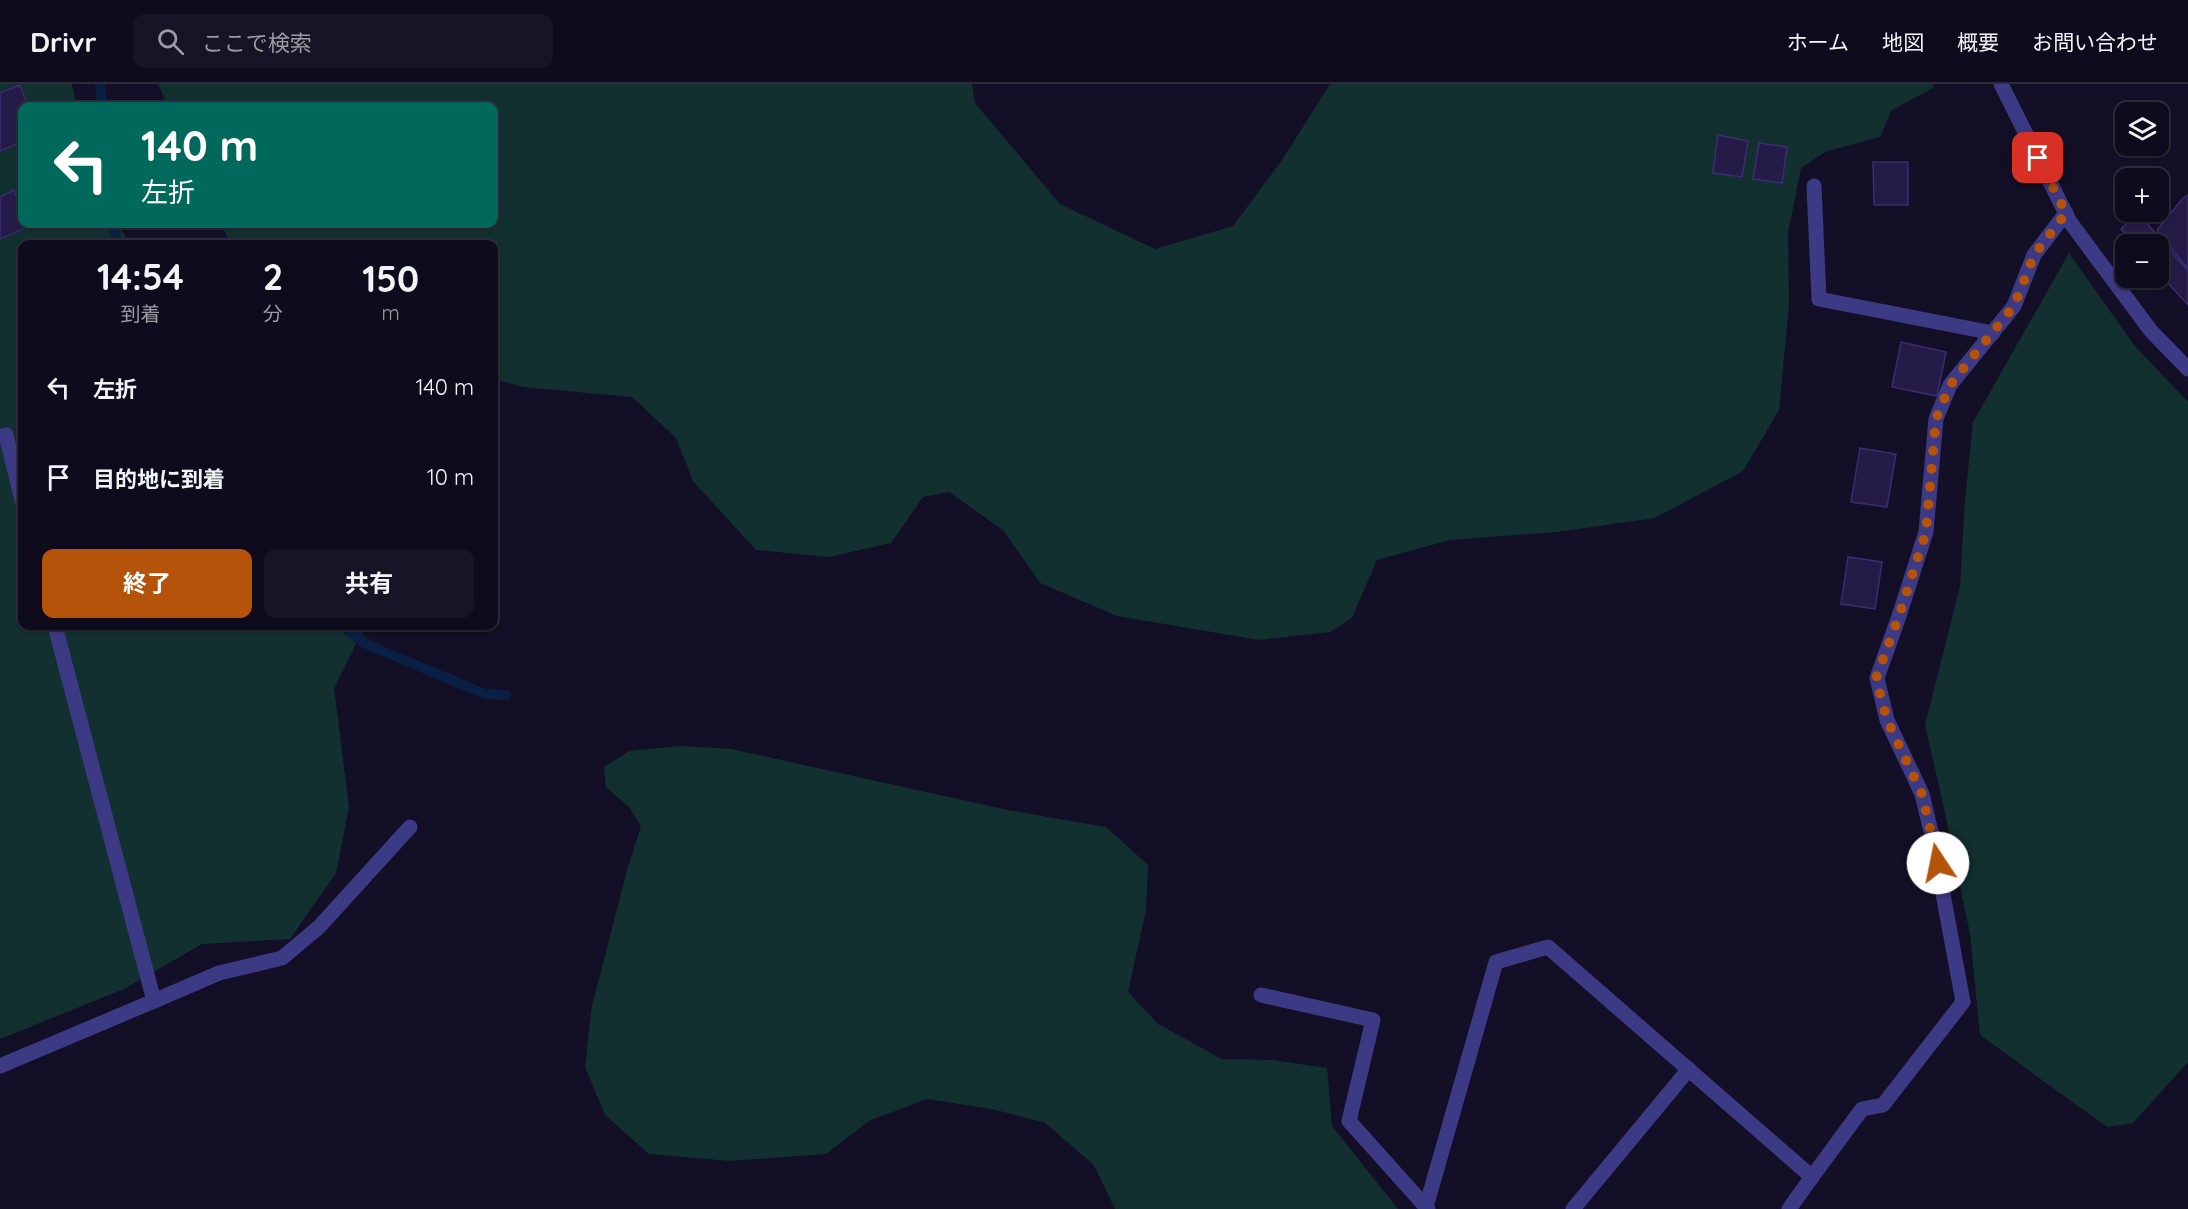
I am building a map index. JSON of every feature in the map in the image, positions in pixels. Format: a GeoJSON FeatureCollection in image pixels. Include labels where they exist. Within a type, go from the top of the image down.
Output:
{"type":"FeatureCollection","features":[{"type":"Feature","properties":{"kind":"street"},"geometry":{"type":"LineString","coordinates":[[2001,84],[2070,222],[2151,332],[2188,369]]}},
{"type":"Feature","properties":{"kind":"street"},"geometry":{"type":"LineString","coordinates":[[1814,186],[1819,299],[1993,333]]}},
{"type":"Feature","properties":{"kind":"street"},"geometry":{"type":"LineString","coordinates":[[1789,1209],[1862,1109],[1883,1105],[1963,1002],[1933,840],[1922,794],[1887,720],[1876,678],[1926,532],[1936,419],[1950,385],[2014,306],[2034,255],[2066,213]]}},
{"type":"Feature","properties":{"kind":"street"},"geometry":{"type":"LineString","coordinates":[[0,437],[6,435],[18,484]]}},
{"type":"Feature","properties":{"kind":"street"},"geometry":{"type":"LineString","coordinates":[[57,630],[154,1000]]}},
{"type":"Feature","properties":{"kind":"street"},"geometry":{"type":"LineString","coordinates":[[0,1066],[219,973],[282,958],[320,927],[410,827]]}},
{"type":"Feature","properties":{"kind":"street"},"geometry":{"type":"LineString","coordinates":[[1427,1208],[1496,962],[1548,947],[1812,1177]]}},
{"type":"Feature","properties":{"kind":"street"},"geometry":{"type":"LineString","coordinates":[[1261,995],[1373,1020],[1349,1121],[1427,1208]]}},
{"type":"Feature","properties":{"kind":"street"},"geometry":{"type":"LineString","coordinates":[[1573,1209],[1689,1069]]}},
{"type":"Feature","properties":{"kind":"green space"},"geometry":{"type":"Polygon","coordinates":[[[0,84],[72,84],[76,102],[18,102],[18,228],[120,228],[128,240],[18,240],[18,630],[363,630],[334,688],[349,807],[336,873],[290,939],[202,944],[124,989],[0,1039],[0,84]]]}},
{"type":"Feature","properties":{"kind":"green space"},"geometry":{"type":"Polygon","coordinates":[[[158,84],[972,84],[975,103],[1060,204],[1155,249],[1233,226],[1282,160],[1330,84],[1934,84],[1933,88],[1892,110],[1880,137],[1825,152],[1801,168],[1788,233],[1789,305],[1779,410],[1743,471],[1655,518],[1557,532],[1450,540],[1377,560],[1352,618],[1330,632],[1259,640],[1117,616],[1040,583],[1004,531],[949,492],[923,497],[891,543],[829,557],[756,550],[693,481],[676,438],[632,397],[523,387],[498,380],[498,240],[229,240],[223,228],[498,228],[498,102],[166,102],[158,84]]]}},
{"type":"Feature","properties":{"kind":"green space"},"geometry":{"type":"Polygon","coordinates":[[[2069,253],[2134,345],[2188,402],[2188,1062],[2133,1123],[2107,1127],[1980,1035],[1970,934],[1925,725],[1960,586],[1965,500],[1973,422],[2069,253]]]}},
{"type":"Feature","properties":{"kind":"green space"},"geometry":{"type":"Polygon","coordinates":[[[680,746],[731,749],[1008,810],[1106,827],[1148,865],[1146,910],[1128,992],[1158,1024],[1222,1059],[1273,1060],[1327,1068],[1332,1126],[1398,1209],[1115,1209],[1094,1165],[1045,1123],[992,1109],[927,1099],[869,1121],[826,1154],[730,1161],[649,1154],[605,1115],[585,1067],[592,1006],[627,870],[641,826],[629,807],[606,787],[604,767],[629,751],[680,746]]]}},
{"type":"Feature","properties":{"kind":"building"},"geometry":{"type":"Polygon","coordinates":[[[20,85],[26,102],[18,102],[18,144],[0,151],[0,93],[20,85]]]}},
{"type":"Feature","properties":{"kind":"building"},"geometry":{"type":"Polygon","coordinates":[[[1718,135],[1748,141],[1742,177],[1713,173],[1718,135]]]}},
{"type":"Feature","properties":{"kind":"building"},"geometry":{"type":"Polygon","coordinates":[[[1759,143],[1787,147],[1782,183],[1753,179],[1759,143]]]}},
{"type":"Feature","properties":{"kind":"building"},"geometry":{"type":"Polygon","coordinates":[[[1873,162],[1908,162],[1908,205],[1874,205],[1873,162]]]}},
{"type":"Feature","properties":{"kind":"building"},"geometry":{"type":"Polygon","coordinates":[[[14,190],[18,200],[18,228],[25,228],[0,239],[0,197],[14,190]]]}},
{"type":"Feature","properties":{"kind":"building"},"geometry":{"type":"Polygon","coordinates":[[[2188,195],[2188,269],[2169,245],[2169,234],[2160,234],[2157,230],[2164,222],[2169,222],[2169,215],[2188,195]]]}},
{"type":"Feature","properties":{"kind":"building"},"geometry":{"type":"Polygon","coordinates":[[[2128,222],[2146,222],[2156,234],[2125,234],[2121,229],[2128,222]]]}},
{"type":"Feature","properties":{"kind":"building"},"geometry":{"type":"Polygon","coordinates":[[[2169,249],[2188,271],[2188,305],[2169,284],[2169,249]]]}},
{"type":"Feature","properties":{"kind":"building"},"geometry":{"type":"Polygon","coordinates":[[[1901,342],[1946,352],[1937,396],[1892,387],[1901,342]]]}},
{"type":"Feature","properties":{"kind":"building"},"geometry":{"type":"Polygon","coordinates":[[[1860,448],[1896,454],[1887,507],[1851,502],[1860,448]]]}},
{"type":"Feature","properties":{"kind":"building"},"geometry":{"type":"Polygon","coordinates":[[[1848,557],[1882,562],[1875,609],[1841,604],[1848,557]]]}},
{"type":"Feature","properties":{"kind":"waterway"},"geometry":{"type":"LineString","coordinates":[[100,84],[102,102]]}},
{"type":"Feature","properties":{"kind":"waterway"},"geometry":{"type":"LineString","coordinates":[[115,228],[116,240]]}},
{"type":"Feature","properties":{"kind":"waterway"},"geometry":{"type":"LineString","coordinates":[[347,630],[366,644],[485,694],[506,695]]}},
{"type":"Feature","properties":{"kind":"route"},"geometry":{"type":"LineString","coordinates":[[1938,863],[1922,794],[1887,720],[1876,678],[1926,532],[1936,419],[1950,385],[2014,306],[2034,255],[2066,213],[2038,158]]}}]}
